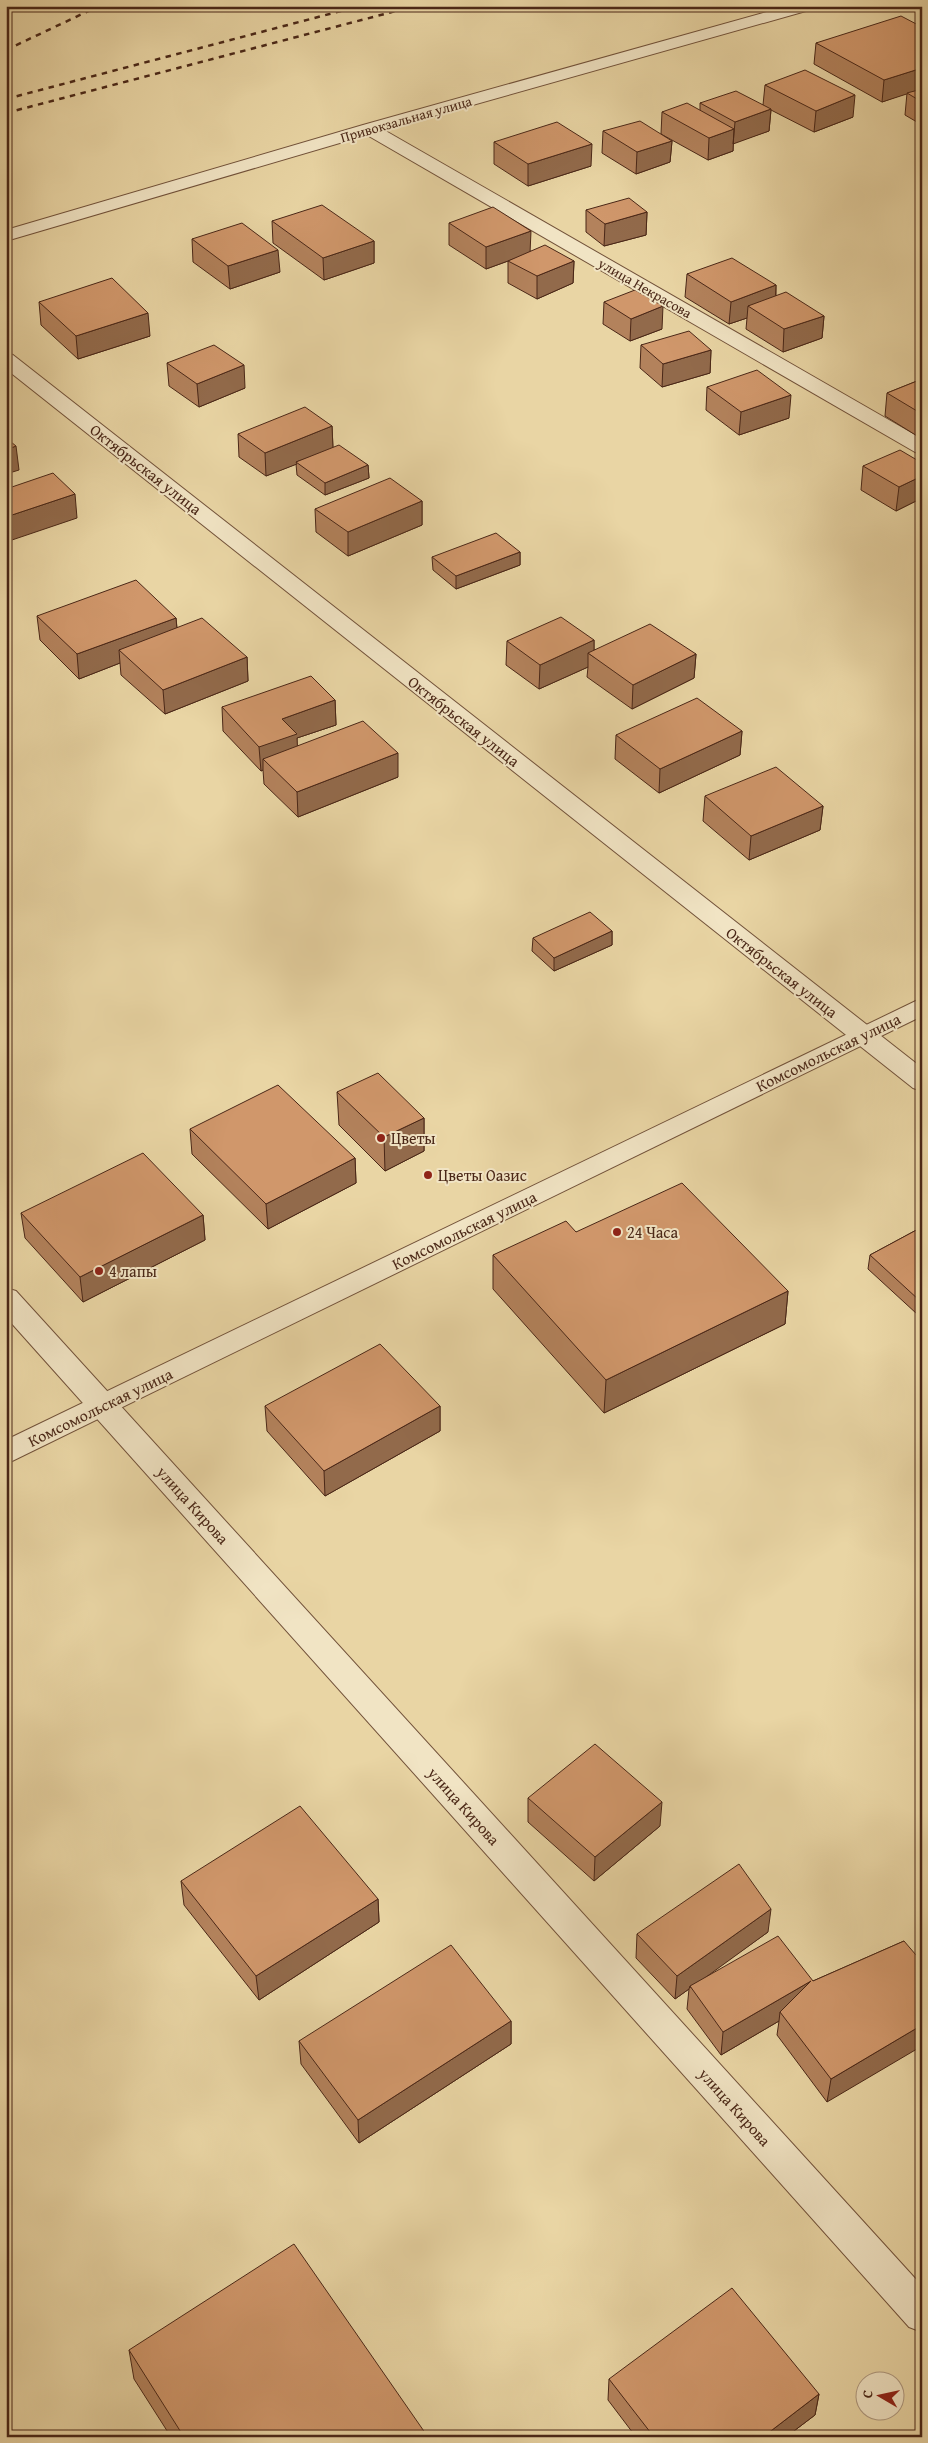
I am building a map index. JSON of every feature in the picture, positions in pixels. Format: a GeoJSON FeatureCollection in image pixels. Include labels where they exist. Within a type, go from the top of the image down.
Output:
{"type":"FeatureCollection","features":[{"type":"Feature","properties":{"kind":"street","name":"Привокзальная улица"},"geometry":{"type":"LineString","coordinates":[[6,236],[368,129],[807,6]]}},
{"type":"Feature","properties":{"kind":"street","name":"улица Некрасова"},"geometry":{"type":"LineString","coordinates":[[368,129],[922,448]]}},
{"type":"Feature","properties":{"kind":"street","name":"Октябрьская улица"},"geometry":{"type":"LineString","coordinates":[[6,359],[922,1082]]}},
{"type":"Feature","properties":{"kind":"street","name":"Комсомольская улица"},"geometry":{"type":"LineString","coordinates":[[6,1453],[922,1006]]}},
{"type":"Feature","properties":{"kind":"street","name":"улица Кирова"},"geometry":{"type":"LineString","coordinates":[[6,1298],[922,2314]]}},
{"type":"Feature","properties":{"kind":"building"},"geometry":{"type":"Polygon","coordinates":[[[901,16],[922,27],[922,68],[884,80],[816,43],[901,16]]]}},
{"type":"Feature","properties":{"kind":"building"},"geometry":{"type":"Polygon","coordinates":[[[805,70],[855,95],[816,111],[765,85],[805,70]]]}},
{"type":"Feature","properties":{"kind":"building"},"geometry":{"type":"Polygon","coordinates":[[[922,89],[922,102],[907,93],[922,89]]]}},
{"type":"Feature","properties":{"kind":"building"},"geometry":{"type":"Polygon","coordinates":[[[736,91],[771,109],[735,122],[700,103],[736,91]]]}},
{"type":"Feature","properties":{"kind":"building"},"geometry":{"type":"Polygon","coordinates":[[[687,103],[734,129],[709,138],[662,112],[687,103]]]}},
{"type":"Feature","properties":{"kind":"building"},"geometry":{"type":"Polygon","coordinates":[[[640,121],[672,141],[637,152],[603,131],[640,121]]]}},
{"type":"Feature","properties":{"kind":"building"},"geometry":{"type":"Polygon","coordinates":[[[557,122],[592,144],[528,164],[494,142],[557,122]]]}},
{"type":"Feature","properties":{"kind":"building"},"geometry":{"type":"Polygon","coordinates":[[[629,198],[647,212],[605,224],[586,210],[629,198]]]}},
{"type":"Feature","properties":{"kind":"building"},"geometry":{"type":"Polygon","coordinates":[[[322,205],[374,241],[323,258],[272,221],[322,205]]]}},
{"type":"Feature","properties":{"kind":"building"},"geometry":{"type":"Polygon","coordinates":[[[493,207],[531,231],[486,247],[449,223],[493,207]]]}},
{"type":"Feature","properties":{"kind":"building"},"geometry":{"type":"Polygon","coordinates":[[[242,223],[278,250],[228,266],[192,239],[242,223]]]}},
{"type":"Feature","properties":{"kind":"building"},"geometry":{"type":"Polygon","coordinates":[[[545,245],[574,261],[537,276],[508,261],[545,245]]]}},
{"type":"Feature","properties":{"kind":"building"},"geometry":{"type":"Polygon","coordinates":[[[732,258],[776,285],[731,302],[687,274],[732,258]]]}},
{"type":"Feature","properties":{"kind":"building"},"geometry":{"type":"Polygon","coordinates":[[[112,278],[148,313],[76,336],[39,302],[112,278]]]}},
{"type":"Feature","properties":{"kind":"building"},"geometry":{"type":"Polygon","coordinates":[[[635,290],[663,306],[631,319],[604,302],[635,290]]]}},
{"type":"Feature","properties":{"kind":"building"},"geometry":{"type":"Polygon","coordinates":[[[786,292],[824,316],[784,329],[748,306],[786,292]]]}},
{"type":"Feature","properties":{"kind":"building"},"geometry":{"type":"Polygon","coordinates":[[[689,331],[711,350],[663,364],[641,345],[689,331]]]}},
{"type":"Feature","properties":{"kind":"building"},"geometry":{"type":"Polygon","coordinates":[[[214,345],[244,365],[197,384],[167,363],[214,345]]]}},
{"type":"Feature","properties":{"kind":"building"},"geometry":{"type":"Polygon","coordinates":[[[757,370],[791,395],[741,412],[707,387],[757,370]]]}},
{"type":"Feature","properties":{"kind":"building"},"geometry":{"type":"Polygon","coordinates":[[[922,379],[922,414],[887,393],[922,379]]]}},
{"type":"Feature","properties":{"kind":"building"},"geometry":{"type":"Polygon","coordinates":[[[305,407],[332,426],[265,453],[238,434],[305,407]]]}},
{"type":"Feature","properties":{"kind":"building"},"geometry":{"type":"Polygon","coordinates":[[[6,438],[16,446],[6,450],[6,438]]]}},
{"type":"Feature","properties":{"kind":"building"},"geometry":{"type":"Polygon","coordinates":[[[339,445],[368,465],[325,483],[296,462],[339,445]]]}},
{"type":"Feature","properties":{"kind":"building"},"geometry":{"type":"Polygon","coordinates":[[[900,450],[922,463],[922,476],[899,487],[863,466],[900,450]]]}},
{"type":"Feature","properties":{"kind":"building"},"geometry":{"type":"Polygon","coordinates":[[[53,473],[75,494],[6,517],[6,489],[53,473]]]}},
{"type":"Feature","properties":{"kind":"building"},"geometry":{"type":"Polygon","coordinates":[[[390,478],[422,501],[348,532],[315,509],[390,478]]]}},
{"type":"Feature","properties":{"kind":"building"},"geometry":{"type":"Polygon","coordinates":[[[496,533],[520,552],[456,576],[432,557],[496,533]]]}},
{"type":"Feature","properties":{"kind":"building"},"geometry":{"type":"Polygon","coordinates":[[[136,580],[176,618],[77,654],[37,616],[136,580]]]}},
{"type":"Feature","properties":{"kind":"building"},"geometry":{"type":"Polygon","coordinates":[[[561,617],[594,640],[540,665],[507,641],[561,617]]]}},
{"type":"Feature","properties":{"kind":"building"},"geometry":{"type":"Polygon","coordinates":[[[202,618],[247,657],[163,690],[119,650],[202,618]]]}},
{"type":"Feature","properties":{"kind":"building"},"geometry":{"type":"Polygon","coordinates":[[[650,624],[696,654],[633,685],[588,653],[650,624]]]}},
{"type":"Feature","properties":{"kind":"building"},"geometry":{"type":"Polygon","coordinates":[[[311,676],[335,700],[282,719],[297,734],[259,747],[222,707],[311,676]]]}},
{"type":"Feature","properties":{"kind":"building"},"geometry":{"type":"Polygon","coordinates":[[[697,698],[742,731],[660,769],[616,735],[697,698]]]}},
{"type":"Feature","properties":{"kind":"building"},"geometry":{"type":"Polygon","coordinates":[[[363,721],[398,753],[297,792],[263,759],[363,721]]]}},
{"type":"Feature","properties":{"kind":"building"},"geometry":{"type":"Polygon","coordinates":[[[776,767],[823,806],[751,836],[705,796],[776,767]]]}},
{"type":"Feature","properties":{"kind":"building"},"geometry":{"type":"Polygon","coordinates":[[[590,912],[612,931],[554,958],[533,938],[590,912]]]}},
{"type":"Feature","properties":{"kind":"building"},"geometry":{"type":"Polygon","coordinates":[[[378,1073],[424,1118],[384,1137],[337,1092],[378,1073]]]}},
{"type":"Feature","properties":{"kind":"building"},"geometry":{"type":"Polygon","coordinates":[[[278,1085],[355,1158],[266,1204],[190,1129],[278,1085]]]}},
{"type":"Feature","properties":{"kind":"building","name":"4 лапы"},"geometry":{"type":"Polygon","coordinates":[[[143,1153],[203,1215],[80,1277],[21,1213],[143,1153]]]}},
{"type":"Feature","properties":{"kind":"building"},"geometry":{"type":"Polygon","coordinates":[[[682,1183],[788,1291],[606,1380],[493,1255],[566,1221],[576,1232],[682,1183]]]}},
{"type":"Feature","properties":{"kind":"building"},"geometry":{"type":"Polygon","coordinates":[[[922,1227],[922,1299],[919,1300],[870,1255],[922,1227]]]}},
{"type":"Feature","properties":{"kind":"building"},"geometry":{"type":"Polygon","coordinates":[[[380,1344],[440,1406],[324,1471],[265,1406],[380,1344]]]}},
{"type":"Feature","properties":{"kind":"building"},"geometry":{"type":"Polygon","coordinates":[[[595,1744],[662,1802],[595,1857],[528,1798],[595,1744]]]}},
{"type":"Feature","properties":{"kind":"building"},"geometry":{"type":"Polygon","coordinates":[[[300,1806],[378,1899],[256,1976],[181,1881],[300,1806]]]}},
{"type":"Feature","properties":{"kind":"building"},"geometry":{"type":"Polygon","coordinates":[[[739,1864],[771,1909],[677,1976],[637,1934],[739,1864]]]}},
{"type":"Feature","properties":{"kind":"building"},"geometry":{"type":"Polygon","coordinates":[[[778,1936],[813,1981],[904,1941],[922,1962],[922,2025],[831,2079],[780,2012],[811,1981],[723,2032],[690,1986],[778,1936]]]}},
{"type":"Feature","properties":{"kind":"building"},"geometry":{"type":"Polygon","coordinates":[[[451,1945],[511,2021],[358,2120],[299,2041],[451,1945]]]}},
{"type":"Feature","properties":{"kind":"building"},"geometry":{"type":"Polygon","coordinates":[[[294,2244],[428,2437],[184,2437],[129,2350],[294,2244]]]}},
{"type":"Feature","properties":{"kind":"building"},"geometry":{"type":"Polygon","coordinates":[[[732,2288],[819,2394],[763,2437],[654,2437],[609,2379],[732,2288]]]}},
{"type":"Feature","properties":{"kind":"railway"},"geometry":{"type":"LineString","coordinates":[[6,50],[99,6]]}},
{"type":"Feature","properties":{"kind":"railway"},"geometry":{"type":"LineString","coordinates":[[6,99],[360,6]]}},
{"type":"Feature","properties":{"kind":"railway"},"geometry":{"type":"LineString","coordinates":[[6,113],[415,6]]}},
{"type":"Feature","properties":{"kind":"place","name":"Цветы"},"geometry":{"type":"Point","coordinates":[381,1138]}},
{"type":"Feature","properties":{"kind":"place","name":"Цветы Оазис"},"geometry":{"type":"Point","coordinates":[428,1175]}},
{"type":"Feature","properties":{"kind":"place","name":"24 Часа"},"geometry":{"type":"Point","coordinates":[617,1232]}},
{"type":"Feature","properties":{"kind":"place","name":"4 лапы"},"geometry":{"type":"Point","coordinates":[99,1271]}}]}
